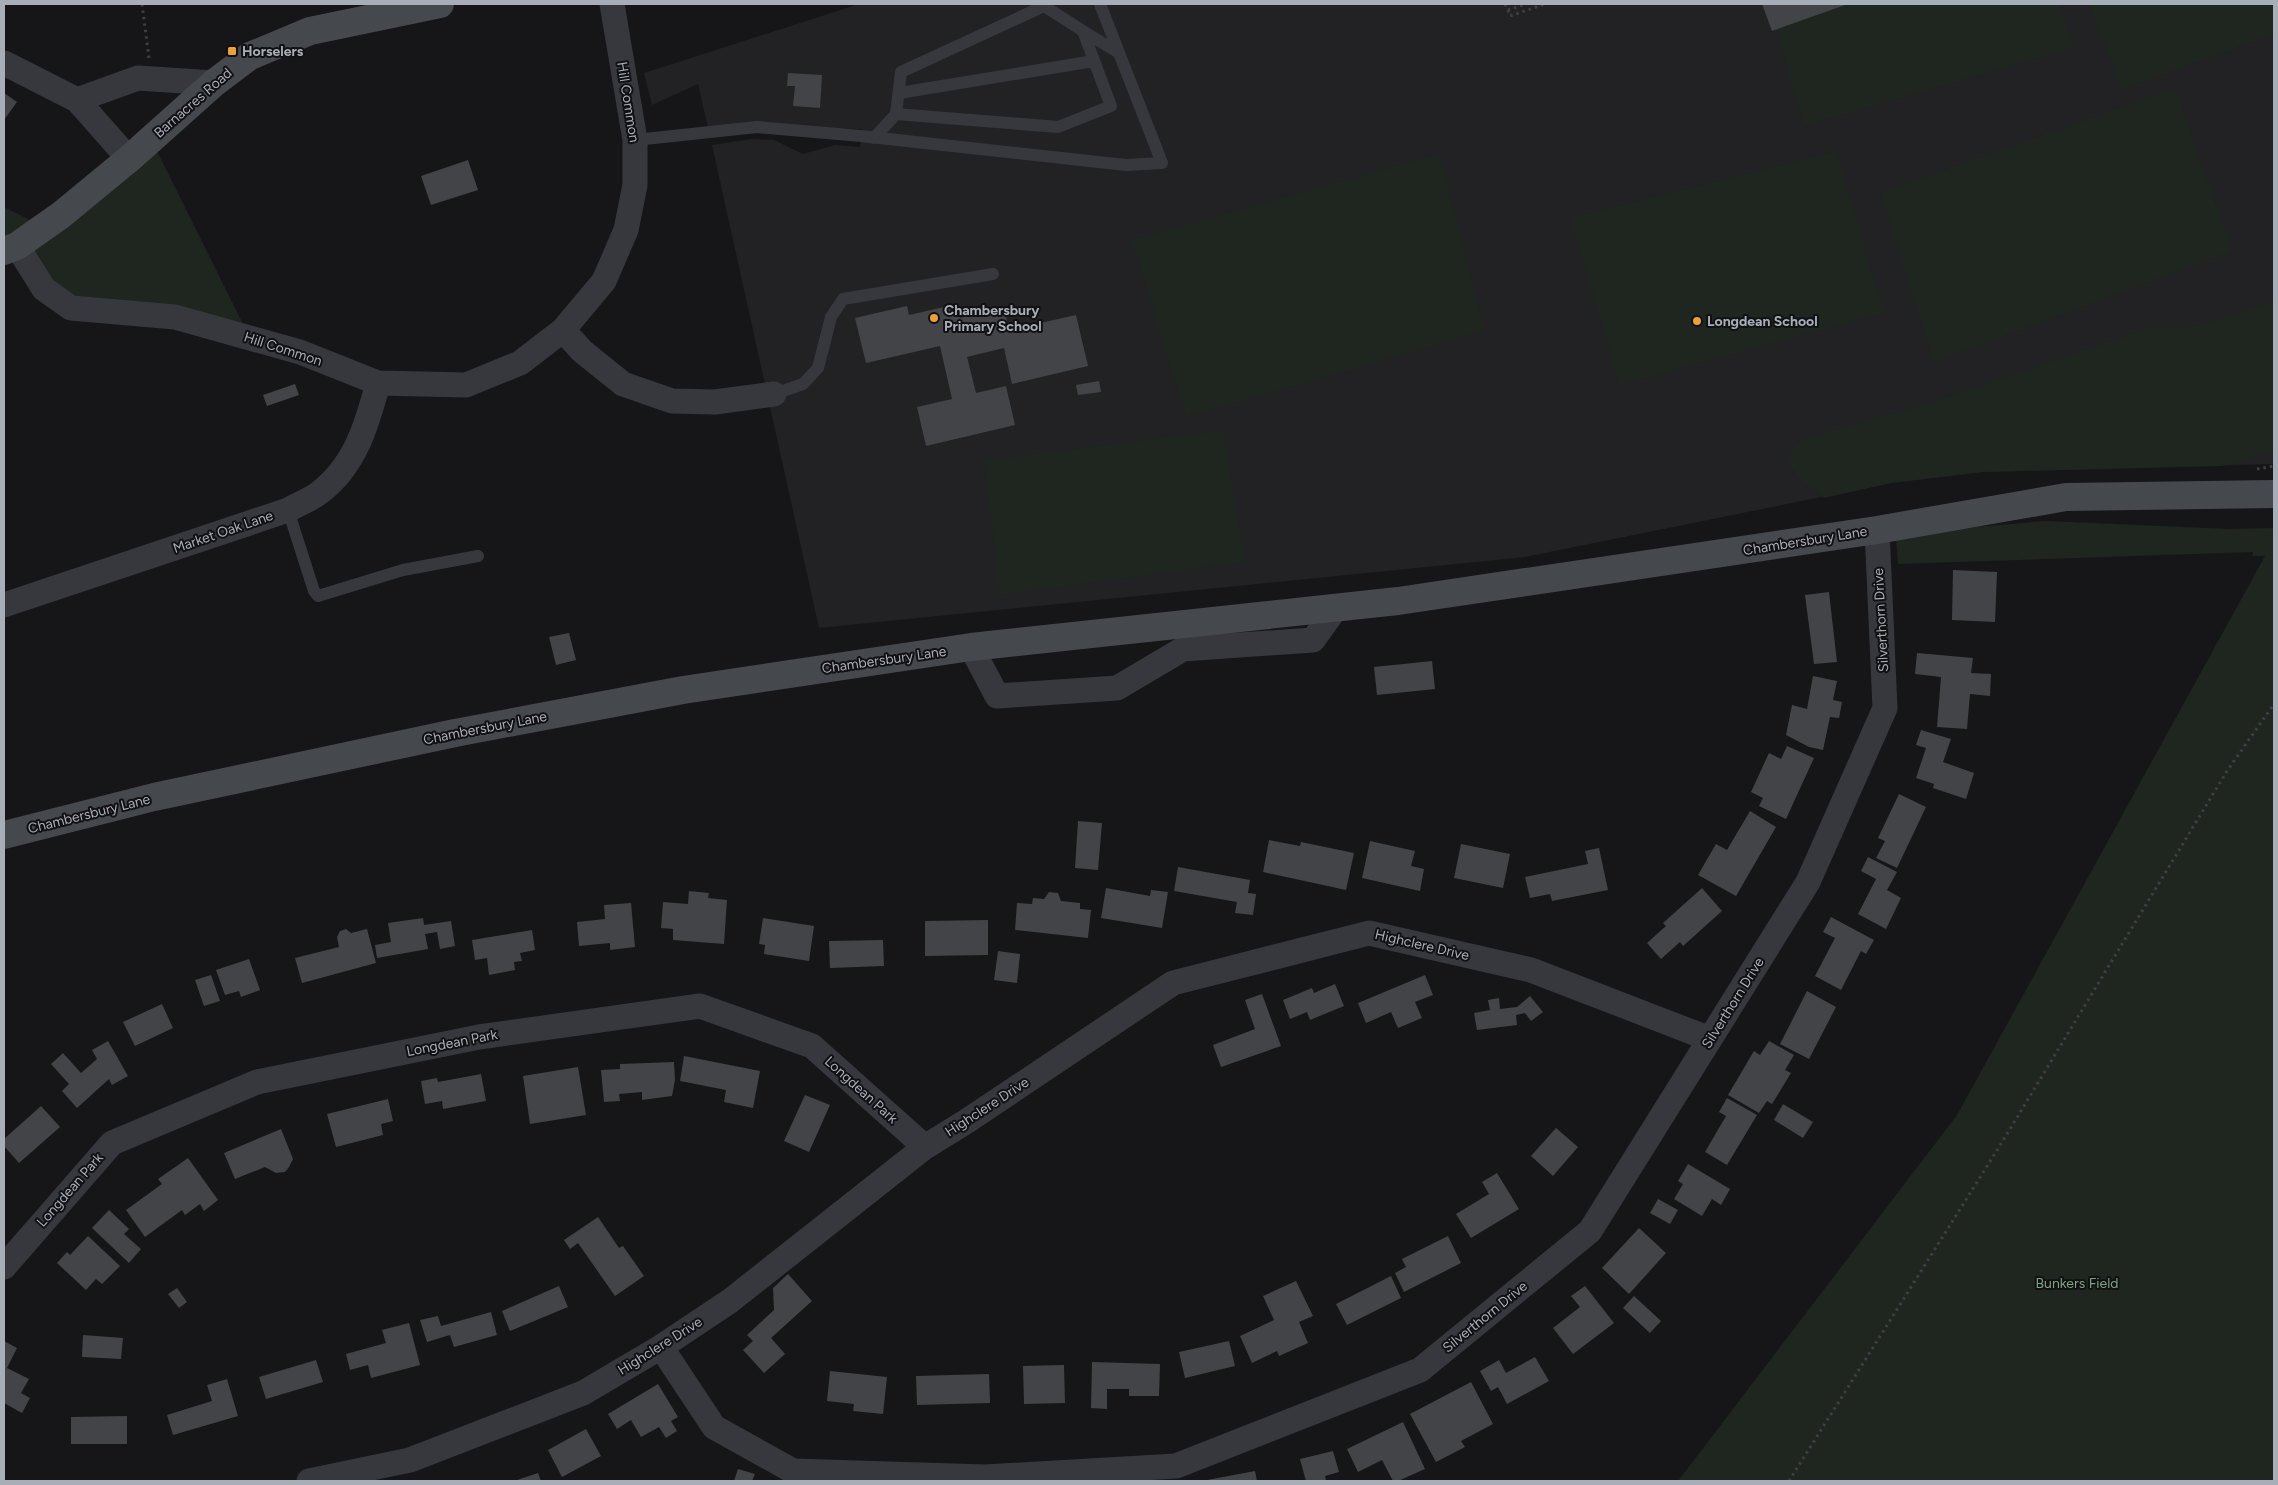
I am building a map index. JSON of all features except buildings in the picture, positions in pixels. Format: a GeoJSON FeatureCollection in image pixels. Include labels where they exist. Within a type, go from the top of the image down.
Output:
{"type":"FeatureCollection","features":[{"type":"Feature","properties":{"kind":"street","name":"Barnacres Road"},"geometry":{"type":"LineString","coordinates":[[10,248],[61,215],[214,83],[250,56],[310,31],[440,4]]}},
{"type":"Feature","properties":{"kind":"street","name":"Hill Common"},"geometry":{"type":"LineString","coordinates":[[10,248],[44,289],[71,308],[175,317],[300,352],[378,383],[466,385],[520,362],[563,330],[604,282],[626,230],[635,185],[635,140],[612,4]]}},
{"type":"Feature","properties":{"kind":"street"},"geometry":{"type":"LineString","coordinates":[[4,63],[77,100],[129,158]]}},
{"type":"Feature","properties":{"kind":"street"},"geometry":{"type":"LineString","coordinates":[[77,100],[138,78],[214,83]]}},
{"type":"Feature","properties":{"kind":"street"},"geometry":{"type":"LineString","coordinates":[[563,330],[582,351],[623,384],[672,401],[714,402],[774,394]]}},
{"type":"Feature","properties":{"kind":"street","name":"Market Oak Lane"},"geometry":{"type":"LineString","coordinates":[[4,605],[288,510],[318,494],[341,472],[358,446],[367,426],[378,383]]}},
{"type":"Feature","properties":{"kind":"street","name":"Chambersbury Lane"},"geometry":{"type":"LineString","coordinates":[[4,836],[154,797],[455,733],[683,690],[971,647],[1336,608],[1624,569],[1876,530],[2066,497],[2274,494]]}},
{"type":"Feature","properties":{"kind":"street","name":"Silverthorn Drive"},"geometry":{"type":"LineString","coordinates":[[661,1347],[714,1427],[794,1471],[985,1477],[1176,1466],[1420,1370],[1590,1231],[1808,882],[1885,708],[1876,530]]}},
{"type":"Feature","properties":{"kind":"street"},"geometry":{"type":"LineString","coordinates":[[971,647],[997,696],[1117,688],[1183,649],[1313,640],[1336,608]]}},
{"type":"Feature","properties":{"kind":"street","name":"Highclere Drive"},"geometry":{"type":"LineString","coordinates":[[309,1481],[410,1460],[583,1393],[661,1347],[730,1301],[925,1147],[967,1122],[1173,983],[1370,933],[1531,970],[1710,1039]]}},
{"type":"Feature","properties":{"kind":"street","name":"Longdean Park"},"geometry":{"type":"LineString","coordinates":[[4,1266],[112,1143],[257,1082],[480,1037],[700,1006],[812,1046],[925,1147]]}},
{"type":"Feature","properties":{"kind":"lane"},"geometry":{"type":"LineString","coordinates":[[635,140],[757,127],[1126,165],[1162,163],[1100,4]]}},
{"type":"Feature","properties":{"kind":"lane"},"geometry":{"type":"LineString","coordinates":[[874,138],[896,114],[902,72],[1044,6],[1119,53]]}},
{"type":"Feature","properties":{"kind":"lane"},"geometry":{"type":"LineString","coordinates":[[896,114],[1058,128],[1111,106],[1083,30]]}},
{"type":"Feature","properties":{"kind":"lane"},"geometry":{"type":"LineString","coordinates":[[898,93],[1094,61]]}},
{"type":"Feature","properties":{"kind":"lane"},"geometry":{"type":"LineString","coordinates":[[774,394],[803,384],[818,368],[831,317],[843,299],[993,274]]}},
{"type":"Feature","properties":{"kind":"lane"},"geometry":{"type":"LineString","coordinates":[[288,510],[314,591],[318,596],[403,570],[478,556]]}},
{"type":"Feature","properties":{"kind":"path"},"geometry":{"type":"LineString","coordinates":[[142,4],[152,79]]}},
{"type":"Feature","properties":{"kind":"path"},"geometry":{"type":"LineString","coordinates":[[1505,4],[1510,16],[1544,4]]}},
{"type":"Feature","properties":{"kind":"path"},"geometry":{"type":"LineString","coordinates":[[1508,10],[1526,4]]}},
{"type":"Feature","properties":{"kind":"path"},"geometry":{"type":"LineString","coordinates":[[1529,9],[1532,15]]}},
{"type":"Feature","properties":{"kind":"path"},"geometry":{"type":"LineString","coordinates":[[1789,1481],[1996,1152],[2227,771],[2274,704]]}},
{"type":"Feature","properties":{"kind":"shaded area","name":"Longdean School"},"geometry":{"type":"Polygon","coordinates":[[[859,4],[2274,4],[2274,464],[1982,472],[1891,483],[1525,557],[819,628],[712,145],[751,139],[774,140],[803,154],[835,145],[860,147],[862,129],[708,128],[698,84],[652,105],[644,73],[859,4]]]}},
{"type":"Feature","properties":{"kind":"green space"},"geometry":{"type":"Polygon","coordinates":[[[1770,4],[2060,4],[2073,48],[1804,126],[1770,4]]]}},
{"type":"Feature","properties":{"kind":"green space"},"geometry":{"type":"Polygon","coordinates":[[[2090,4],[2274,4],[2274,34],[2121,90],[2090,4]]]}},
{"type":"Feature","properties":{"kind":"green space"},"geometry":{"type":"Polygon","coordinates":[[[2176,88],[2232,251],[1934,362],[1880,193],[2176,88]]]}},
{"type":"Feature","properties":{"kind":"green space"},"geometry":{"type":"Polygon","coordinates":[[[151,139],[250,338],[71,308],[4,251],[4,207],[44,227],[151,139]]]}},
{"type":"Feature","properties":{"kind":"green space"},"geometry":{"type":"Polygon","coordinates":[[[1836,151],[1884,313],[1619,385],[1571,218],[1836,151]]]}},
{"type":"Feature","properties":{"kind":"green space"},"geometry":{"type":"Polygon","coordinates":[[[1439,154],[1484,331],[1186,417],[1132,240],[1439,154]]]}},
{"type":"Feature","properties":{"kind":"green space"},"geometry":{"type":"Polygon","coordinates":[[[2274,302],[2274,451],[2222,466],[1982,472],[1891,483],[1824,498],[1799,477],[1789,462],[1790,454],[1795,446],[1806,438],[1930,403],[2148,328],[2193,327],[2274,302]]]}},
{"type":"Feature","properties":{"kind":"green space"},"geometry":{"type":"Polygon","coordinates":[[[1223,430],[1245,562],[1000,595],[984,461],[1223,430]]]}},
{"type":"Feature","properties":{"kind":"green space","name":"Bunkers Field"},"geometry":{"type":"Polygon","coordinates":[[[2045,521],[2230,529],[2274,528],[2274,1481],[1678,1481],[1957,1115],[2265,556],[2252,556],[2253,552],[1898,564],[1896,538],[1963,528],[2045,521]]]}},
{"type":"Feature","properties":{"kind":"place","name":"Horselers"},"geometry":{"type":"Point","coordinates":[232,51]}},
{"type":"Feature","properties":{"kind":"place","name":"Chambersbury Primary School"},"geometry":{"type":"Point","coordinates":[934,318]}},
{"type":"Feature","properties":{"kind":"place","name":"Longdean School"},"geometry":{"type":"Point","coordinates":[1697,321]}}]}
